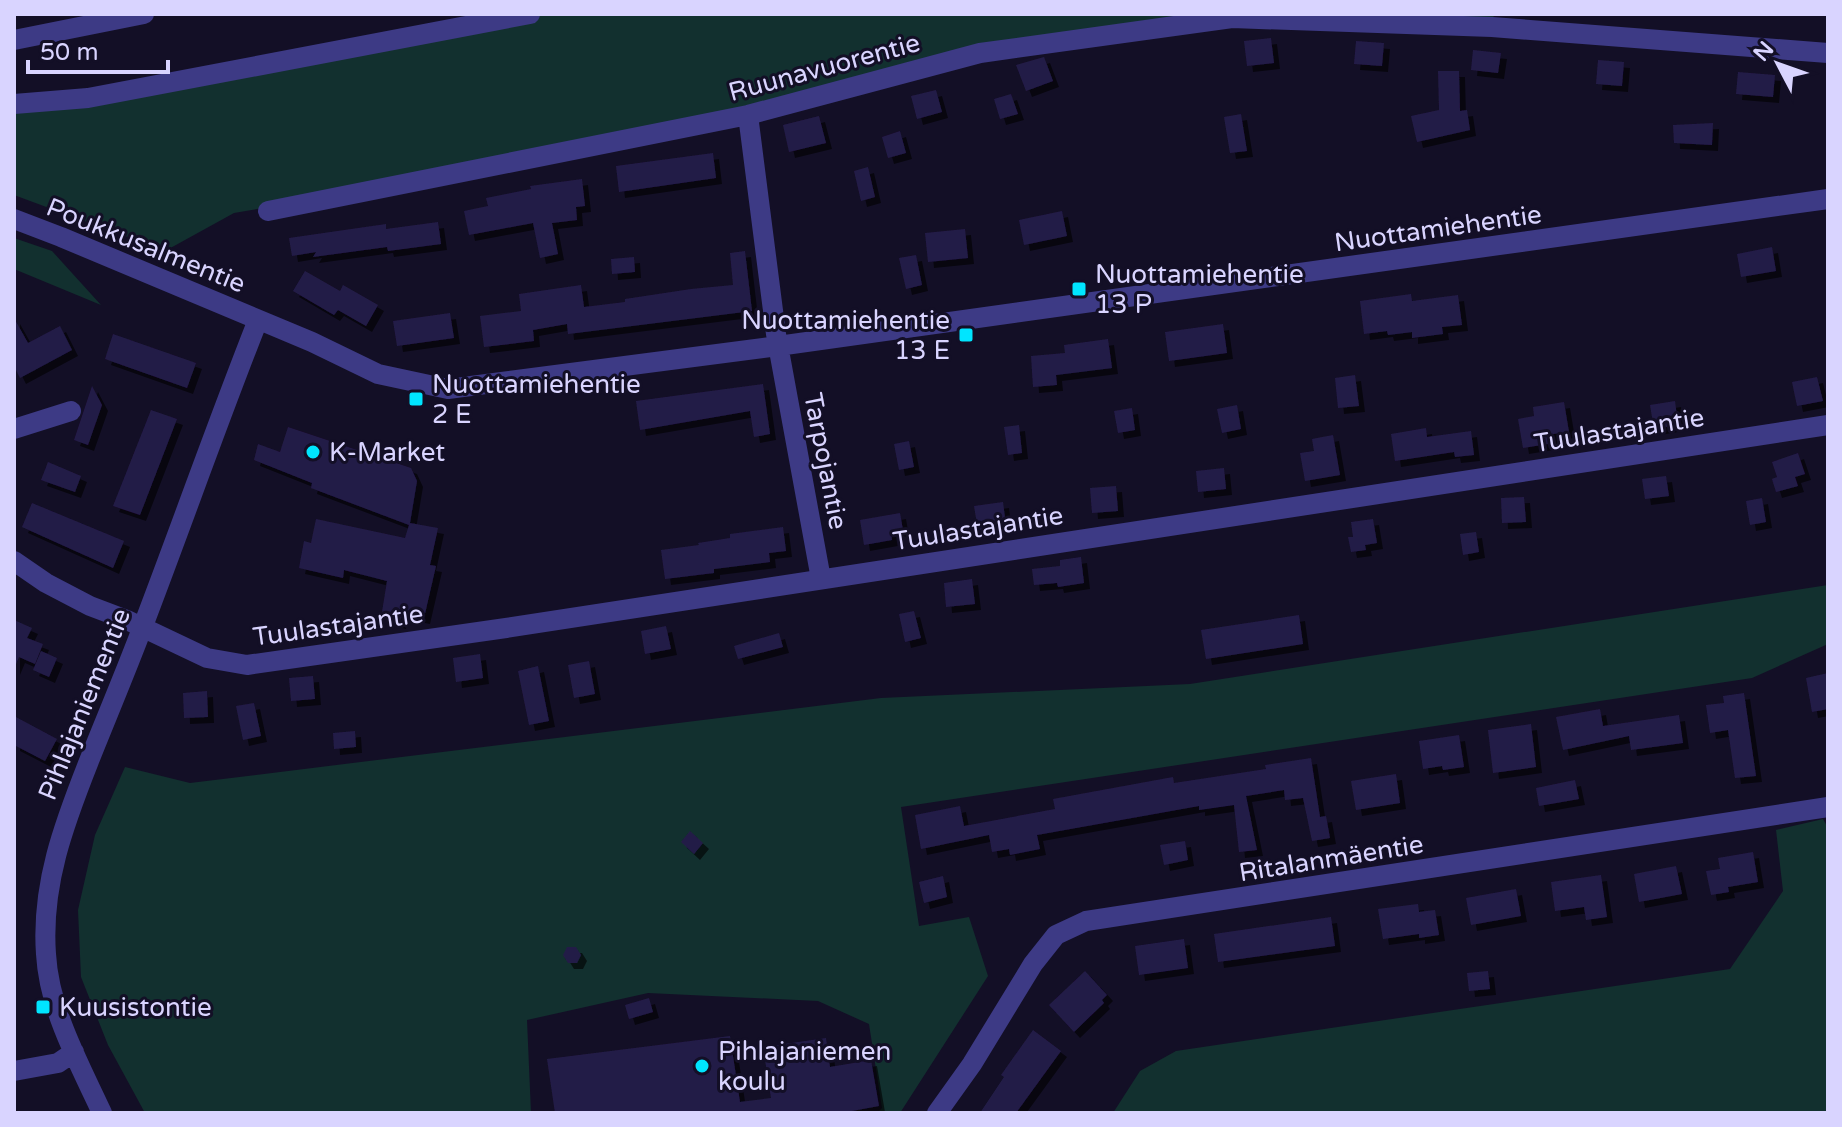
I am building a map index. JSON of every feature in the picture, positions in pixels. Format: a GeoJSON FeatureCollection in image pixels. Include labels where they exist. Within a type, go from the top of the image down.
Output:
{"type":"FeatureCollection","features":[{"type":"Feature","properties":{"kind":"street"},"geometry":{"type":"LineString","coordinates":[[14,40],[144,14]]}},
{"type":"Feature","properties":{"kind":"street"},"geometry":{"type":"LineString","coordinates":[[14,104],[88,98],[530,14]]}},
{"type":"Feature","properties":{"kind":"street","name":"Ruunavuorentie"},"geometry":{"type":"LineString","coordinates":[[268,211],[748,115],[980,53],[1232,18],[1492,27],[1828,53]]}},
{"type":"Feature","properties":{"kind":"street","name":"Tarpojantie"},"geometry":{"type":"LineString","coordinates":[[748,115],[778,346],[821,579]]}},
{"type":"Feature","properties":{"kind":"street","name":"Nuottamiehentie"},"geometry":{"type":"LineString","coordinates":[[258,320],[378,374],[448,389],[778,346],[1828,199]]}},
{"type":"Feature","properties":{"kind":"street","name":"Poukkusalmentie"},"geometry":{"type":"LineString","coordinates":[[14,219],[258,320]]}},
{"type":"Feature","properties":{"kind":"street","name":"Pihlajaniementie"},"geometry":{"type":"LineString","coordinates":[[102,1113],[52,994],[45,929],[48,889],[63,826],[143,627],[258,320]]}},
{"type":"Feature","properties":{"kind":"street"},"geometry":{"type":"LineString","coordinates":[[14,429],[71,411]]}},
{"type":"Feature","properties":{"kind":"street","name":"Tuulastajantie"},"geometry":{"type":"LineString","coordinates":[[143,627],[207,658],[247,665],[1828,425]]}},
{"type":"Feature","properties":{"kind":"street"},"geometry":{"type":"LineString","coordinates":[[14,561],[90,606],[143,627]]}},
{"type":"Feature","properties":{"kind":"street","name":"Ritalanmäentie"},"geometry":{"type":"LineString","coordinates":[[937,1113],[972,1064],[1033,964],[1056,935],[1086,921],[1828,807]]}},
{"type":"Feature","properties":{"kind":"street"},"geometry":{"type":"LineString","coordinates":[[14,1071],[58,1063],[74,1052]]}},
{"type":"Feature","properties":{"kind":"green space"},"geometry":{"type":"Polygon","coordinates":[[[530,14],[1494,14],[1492,27],[1232,18],[980,53],[439,178],[234,213],[165,251],[14,195],[14,104],[530,14]]]}},
{"type":"Feature","properties":{"kind":"green space"},"geometry":{"type":"Polygon","coordinates":[[[14,238],[52,251],[101,305],[14,269],[14,238]]]}},
{"type":"Feature","properties":{"kind":"green space"},"geometry":{"type":"Polygon","coordinates":[[[1828,585],[1828,644],[1752,678],[901,807],[919,926],[969,917],[988,976],[900,1113],[877,1113],[882,1108],[869,1024],[818,1001],[648,993],[527,1020],[531,1113],[145,1113],[108,1045],[81,977],[78,910],[95,835],[125,767],[190,783],[881,698],[1190,684],[1828,585]]]}},
{"type":"Feature","properties":{"kind":"green space"},"geometry":{"type":"Polygon","coordinates":[[[1823,819],[1828,828],[1828,1113],[1113,1113],[1140,1071],[1176,1051],[1730,969],[1783,891],[1776,830],[1823,819]]]}},
{"type":"Feature","properties":{"kind":"building"},"geometry":{"type":"Polygon","coordinates":[[[1271,38],[1274,63],[1247,66],[1244,41],[1271,38]]]}},
{"type":"Feature","properties":{"kind":"building"},"geometry":{"type":"Polygon","coordinates":[[[1356,41],[1384,43],[1382,66],[1354,64],[1356,41]]]}},
{"type":"Feature","properties":{"kind":"building"},"geometry":{"type":"Polygon","coordinates":[[[1473,50],[1501,53],[1498,73],[1471,70],[1473,50]]]}},
{"type":"Feature","properties":{"kind":"building"},"geometry":{"type":"Polygon","coordinates":[[[1044,57],[1053,81],[1026,91],[1016,65],[1044,57]]]}},
{"type":"Feature","properties":{"kind":"building"},"geometry":{"type":"Polygon","coordinates":[[[1598,60],[1624,62],[1622,86],[1596,84],[1598,60]]]}},
{"type":"Feature","properties":{"kind":"building"},"geometry":{"type":"Polygon","coordinates":[[[1438,71],[1459,71],[1460,111],[1467,110],[1470,130],[1417,142],[1411,116],[1439,110],[1438,71]]]}},
{"type":"Feature","properties":{"kind":"building"},"geometry":{"type":"Polygon","coordinates":[[[1738,72],[1775,75],[1773,97],[1736,94],[1738,72]]]}},
{"type":"Feature","properties":{"kind":"building"},"geometry":{"type":"Polygon","coordinates":[[[936,90],[942,112],[917,119],[911,96],[936,90]]]}},
{"type":"Feature","properties":{"kind":"building"},"geometry":{"type":"Polygon","coordinates":[[[1011,94],[1018,114],[1000,119],[994,99],[1011,94]]]}},
{"type":"Feature","properties":{"kind":"building"},"geometry":{"type":"Polygon","coordinates":[[[1241,114],[1247,151],[1230,153],[1224,117],[1241,114]]]}},
{"type":"Feature","properties":{"kind":"building"},"geometry":{"type":"Polygon","coordinates":[[[819,116],[826,143],[789,152],[783,125],[819,116]]]}},
{"type":"Feature","properties":{"kind":"building"},"geometry":{"type":"Polygon","coordinates":[[[1713,123],[1712,145],[1674,143],[1673,125],[1713,123]]]}},
{"type":"Feature","properties":{"kind":"building"},"geometry":{"type":"Polygon","coordinates":[[[900,131],[906,153],[888,158],[882,137],[900,131]]]}},
{"type":"Feature","properties":{"kind":"building"},"geometry":{"type":"Polygon","coordinates":[[[713,153],[716,178],[619,192],[616,166],[713,153]]]}},
{"type":"Feature","properties":{"kind":"building"},"geometry":{"type":"Polygon","coordinates":[[[868,167],[875,197],[861,201],[854,171],[868,167]]]}},
{"type":"Feature","properties":{"kind":"building"},"geometry":{"type":"Polygon","coordinates":[[[582,179],[585,206],[576,207],[577,220],[552,223],[558,254],[540,258],[533,223],[469,235],[464,211],[488,206],[486,198],[531,189],[530,186],[582,179]]]}},
{"type":"Feature","properties":{"kind":"building"},"geometry":{"type":"Polygon","coordinates":[[[1062,211],[1067,236],[1024,245],[1019,220],[1062,211]]]}},
{"type":"Feature","properties":{"kind":"building"},"geometry":{"type":"Polygon","coordinates":[[[438,222],[441,244],[388,251],[387,247],[313,257],[316,252],[292,256],[289,238],[386,224],[386,229],[438,222]]]}},
{"type":"Feature","properties":{"kind":"building"},"geometry":{"type":"Polygon","coordinates":[[[965,229],[968,258],[928,262],[925,233],[965,229]]]}},
{"type":"Feature","properties":{"kind":"building"},"geometry":{"type":"Polygon","coordinates":[[[1772,247],[1776,271],[1741,277],[1737,254],[1772,247]]]}},
{"type":"Feature","properties":{"kind":"building"},"geometry":{"type":"Polygon","coordinates":[[[745,251],[752,311],[568,334],[567,324],[533,330],[534,341],[484,347],[480,316],[521,311],[519,294],[581,285],[584,307],[733,285],[730,253],[745,251]]]}},
{"type":"Feature","properties":{"kind":"building"},"geometry":{"type":"Polygon","coordinates":[[[916,255],[922,285],[906,289],[899,258],[916,255]]]}},
{"type":"Feature","properties":{"kind":"building"},"geometry":{"type":"Polygon","coordinates":[[[634,257],[635,272],[612,274],[611,259],[634,257]]]}},
{"type":"Feature","properties":{"kind":"building"},"geometry":{"type":"Polygon","coordinates":[[[305,271],[340,291],[343,285],[378,305],[366,326],[338,310],[334,315],[293,291],[305,271]]]}},
{"type":"Feature","properties":{"kind":"building"},"geometry":{"type":"Polygon","coordinates":[[[1411,294],[1412,301],[1458,295],[1462,325],[1442,327],[1443,334],[1412,338],[1412,332],[1364,334],[1360,301],[1411,294]]]}},
{"type":"Feature","properties":{"kind":"building"},"geometry":{"type":"Polygon","coordinates":[[[450,313],[454,338],[397,346],[393,321],[450,313]]]}},
{"type":"Feature","properties":{"kind":"building"},"geometry":{"type":"Polygon","coordinates":[[[14,318],[28,343],[60,326],[72,350],[20,378],[14,366],[14,318]]]}},
{"type":"Feature","properties":{"kind":"building"},"geometry":{"type":"Polygon","coordinates":[[[1223,324],[1227,353],[1169,361],[1165,332],[1223,324]]]}},
{"type":"Feature","properties":{"kind":"building"},"geometry":{"type":"Polygon","coordinates":[[[113,334],[196,363],[187,388],[105,359],[113,334]]]}},
{"type":"Feature","properties":{"kind":"building"},"geometry":{"type":"Polygon","coordinates":[[[1108,339],[1112,368],[1056,375],[1057,385],[1033,387],[1031,356],[1065,353],[1064,345],[1108,339]]]}},
{"type":"Feature","properties":{"kind":"building"},"geometry":{"type":"Polygon","coordinates":[[[1355,375],[1359,406],[1338,408],[1335,378],[1355,375]]]}},
{"type":"Feature","properties":{"kind":"building"},"geometry":{"type":"Polygon","coordinates":[[[1817,377],[1823,401],[1797,406],[1792,382],[1817,377]]]}},
{"type":"Feature","properties":{"kind":"building"},"geometry":{"type":"Polygon","coordinates":[[[763,384],[770,434],[754,437],[750,411],[640,430],[636,401],[763,384]]]}},
{"type":"Feature","properties":{"kind":"building"},"geometry":{"type":"Polygon","coordinates":[[[92,386],[102,405],[88,445],[74,440],[92,386]]]}},
{"type":"Feature","properties":{"kind":"building"},"geometry":{"type":"Polygon","coordinates":[[[1675,401],[1678,425],[1654,429],[1650,405],[1675,401]]]}},
{"type":"Feature","properties":{"kind":"building"},"geometry":{"type":"Polygon","coordinates":[[[1564,402],[1569,432],[1553,434],[1554,443],[1523,448],[1518,419],[1534,416],[1533,407],[1564,402]]]}},
{"type":"Feature","properties":{"kind":"building"},"geometry":{"type":"Polygon","coordinates":[[[1237,405],[1241,429],[1222,433],[1217,409],[1237,405]]]}},
{"type":"Feature","properties":{"kind":"building"},"geometry":{"type":"Polygon","coordinates":[[[1132,408],[1135,430],[1118,433],[1114,411],[1132,408]]]}},
{"type":"Feature","properties":{"kind":"building"},"geometry":{"type":"Polygon","coordinates":[[[151,410],[177,419],[140,515],[113,506],[151,410]]]}},
{"type":"Feature","properties":{"kind":"building"},"geometry":{"type":"Polygon","coordinates":[[[1019,425],[1022,453],[1008,455],[1004,427],[1019,425]]]}},
{"type":"Feature","properties":{"kind":"building"},"geometry":{"type":"Polygon","coordinates":[[[288,427],[411,468],[417,481],[410,523],[438,528],[430,565],[436,566],[424,618],[402,614],[400,623],[381,618],[387,581],[344,570],[343,578],[299,568],[304,541],[311,543],[316,519],[405,538],[409,525],[311,488],[312,483],[254,460],[258,444],[280,452],[288,427]]]}},
{"type":"Feature","properties":{"kind":"building"},"geometry":{"type":"Polygon","coordinates":[[[1426,428],[1427,437],[1471,431],[1474,455],[1455,457],[1454,452],[1395,461],[1391,434],[1426,428]]]}},
{"type":"Feature","properties":{"kind":"building"},"geometry":{"type":"Polygon","coordinates":[[[1333,435],[1340,475],[1305,481],[1300,453],[1314,451],[1312,439],[1333,435]]]}},
{"type":"Feature","properties":{"kind":"building"},"geometry":{"type":"Polygon","coordinates":[[[909,441],[914,467],[899,470],[894,444],[909,441]]]}},
{"type":"Feature","properties":{"kind":"building"},"geometry":{"type":"Polygon","coordinates":[[[1798,453],[1805,474],[1795,477],[1798,486],[1776,492],[1772,479],[1777,477],[1772,462],[1798,453]]]}},
{"type":"Feature","properties":{"kind":"building"},"geometry":{"type":"Polygon","coordinates":[[[48,462],[81,476],[75,492],[41,480],[48,462]]]}},
{"type":"Feature","properties":{"kind":"building"},"geometry":{"type":"Polygon","coordinates":[[[1224,468],[1226,489],[1198,492],[1196,471],[1224,468]]]}},
{"type":"Feature","properties":{"kind":"building"},"geometry":{"type":"Polygon","coordinates":[[[1666,476],[1669,496],[1645,499],[1642,479],[1666,476]]]}},
{"type":"Feature","properties":{"kind":"building"},"geometry":{"type":"Polygon","coordinates":[[[1116,486],[1118,511],[1092,513],[1090,488],[1116,486]]]}},
{"type":"Feature","properties":{"kind":"building"},"geometry":{"type":"Polygon","coordinates":[[[1524,497],[1526,522],[1502,523],[1501,498],[1524,497]]]}},
{"type":"Feature","properties":{"kind":"building"},"geometry":{"type":"Polygon","coordinates":[[[1762,498],[1766,522],[1750,525],[1746,501],[1762,498]]]}},
{"type":"Feature","properties":{"kind":"building"},"geometry":{"type":"Polygon","coordinates":[[[1003,502],[1006,526],[978,530],[974,506],[1003,502]]]}},
{"type":"Feature","properties":{"kind":"building"},"geometry":{"type":"Polygon","coordinates":[[[32,503],[124,541],[113,568],[22,527],[32,503]]]}},
{"type":"Feature","properties":{"kind":"building"},"geometry":{"type":"Polygon","coordinates":[[[900,513],[903,530],[891,532],[892,540],[864,545],[860,520],[900,513]]]}},
{"type":"Feature","properties":{"kind":"building"},"geometry":{"type":"Polygon","coordinates":[[[1373,519],[1377,543],[1365,545],[1366,550],[1351,552],[1348,537],[1353,537],[1351,522],[1373,519]]]}},
{"type":"Feature","properties":{"kind":"building"},"geometry":{"type":"Polygon","coordinates":[[[783,527],[786,551],[769,553],[770,562],[665,579],[661,550],[730,538],[730,534],[783,527]]]}},
{"type":"Feature","properties":{"kind":"building"},"geometry":{"type":"Polygon","coordinates":[[[1476,532],[1479,552],[1463,555],[1460,534],[1476,532]]]}},
{"type":"Feature","properties":{"kind":"building"},"geometry":{"type":"Polygon","coordinates":[[[1081,557],[1084,583],[1058,587],[1057,583],[1034,585],[1032,569],[1060,566],[1060,560],[1081,557]]]}},
{"type":"Feature","properties":{"kind":"building"},"geometry":{"type":"Polygon","coordinates":[[[972,579],[975,604],[946,607],[944,583],[972,579]]]}},
{"type":"Feature","properties":{"kind":"building"},"geometry":{"type":"Polygon","coordinates":[[[914,611],[921,638],[905,642],[899,614],[914,611]]]}},
{"type":"Feature","properties":{"kind":"building"},"geometry":{"type":"Polygon","coordinates":[[[1299,615],[1303,644],[1206,659],[1201,630],[1299,615]]]}},
{"type":"Feature","properties":{"kind":"building"},"geometry":{"type":"Polygon","coordinates":[[[14,620],[32,628],[27,638],[43,644],[35,664],[19,657],[14,669],[14,620]]]}},
{"type":"Feature","properties":{"kind":"building"},"geometry":{"type":"Polygon","coordinates":[[[666,626],[671,649],[645,654],[641,631],[666,626]]]}},
{"type":"Feature","properties":{"kind":"building"},"geometry":{"type":"Polygon","coordinates":[[[779,633],[783,647],[738,659],[734,646],[779,633]]]}},
{"type":"Feature","properties":{"kind":"building"},"geometry":{"type":"Polygon","coordinates":[[[41,651],[57,658],[49,677],[33,670],[41,651]]]}},
{"type":"Feature","properties":{"kind":"building"},"geometry":{"type":"Polygon","coordinates":[[[480,654],[483,678],[456,682],[453,658],[480,654]]]}},
{"type":"Feature","properties":{"kind":"building"},"geometry":{"type":"Polygon","coordinates":[[[589,661],[595,694],[574,698],[568,665],[589,661]]]}},
{"type":"Feature","properties":{"kind":"building"},"geometry":{"type":"Polygon","coordinates":[[[538,666],[549,721],[529,725],[518,671],[538,666]]]}},
{"type":"Feature","properties":{"kind":"building"},"geometry":{"type":"Polygon","coordinates":[[[1828,673],[1828,709],[1812,712],[1806,678],[1828,673]]]}},
{"type":"Feature","properties":{"kind":"building"},"geometry":{"type":"Polygon","coordinates":[[[313,676],[315,699],[291,701],[289,678],[313,676]]]}},
{"type":"Feature","properties":{"kind":"building"},"geometry":{"type":"Polygon","coordinates":[[[207,691],[208,717],[184,718],[183,693],[207,691]]]}},
{"type":"Feature","properties":{"kind":"building"},"geometry":{"type":"Polygon","coordinates":[[[1744,693],[1756,776],[1735,778],[1728,730],[1710,733],[1706,705],[1724,703],[1723,696],[1744,693]]]}},
{"type":"Feature","properties":{"kind":"building"},"geometry":{"type":"Polygon","coordinates":[[[254,703],[261,736],[243,740],[236,706],[254,703]]]}},
{"type":"Feature","properties":{"kind":"building"},"geometry":{"type":"Polygon","coordinates":[[[1600,709],[1603,726],[1679,715],[1683,743],[1631,750],[1629,736],[1563,750],[1556,717],[1600,709]]]}},
{"type":"Feature","properties":{"kind":"building"},"geometry":{"type":"Polygon","coordinates":[[[14,716],[57,739],[45,761],[14,745],[14,716]]]}},
{"type":"Feature","properties":{"kind":"building"},"geometry":{"type":"Polygon","coordinates":[[[1531,724],[1536,767],[1493,773],[1488,730],[1531,724]]]}},
{"type":"Feature","properties":{"kind":"building"},"geometry":{"type":"Polygon","coordinates":[[[355,731],[356,747],[334,749],[333,733],[355,731]]]}},
{"type":"Feature","properties":{"kind":"building"},"geometry":{"type":"Polygon","coordinates":[[[1459,735],[1464,767],[1423,769],[1419,741],[1459,735]]]}},
{"type":"Feature","properties":{"kind":"building"},"geometry":{"type":"Polygon","coordinates":[[[1311,758],[1320,817],[1326,816],[1330,838],[1312,841],[1303,798],[1285,800],[1284,790],[1246,796],[1257,850],[1239,852],[1234,805],[1199,810],[1199,806],[1037,835],[1040,849],[1010,855],[1009,849],[992,852],[989,835],[921,849],[915,815],[960,806],[964,826],[1055,809],[1053,799],[1173,777],[1174,783],[1266,769],[1265,765],[1311,758]]]}},
{"type":"Feature","properties":{"kind":"building"},"geometry":{"type":"Polygon","coordinates":[[[1396,774],[1400,803],[1356,810],[1351,781],[1396,774]]]}},
{"type":"Feature","properties":{"kind":"building"},"geometry":{"type":"Polygon","coordinates":[[[1575,780],[1579,799],[1539,806],[1536,788],[1575,780]]]}},
{"type":"Feature","properties":{"kind":"building"},"geometry":{"type":"Polygon","coordinates":[[[690,831],[703,843],[694,854],[681,842],[690,831]]]}},
{"type":"Feature","properties":{"kind":"building"},"geometry":{"type":"Polygon","coordinates":[[[1185,841],[1188,860],[1164,865],[1160,845],[1185,841]]]}},
{"type":"Feature","properties":{"kind":"building"},"geometry":{"type":"Polygon","coordinates":[[[1753,852],[1758,882],[1728,887],[1729,892],[1711,895],[1706,871],[1720,869],[1718,858],[1753,852]]]}},
{"type":"Feature","properties":{"kind":"building"},"geometry":{"type":"Polygon","coordinates":[[[1676,866],[1682,894],[1639,902],[1634,874],[1676,866]]]}},
{"type":"Feature","properties":{"kind":"building"},"geometry":{"type":"Polygon","coordinates":[[[1601,875],[1607,917],[1586,920],[1584,907],[1555,911],[1551,882],[1601,875]]]}},
{"type":"Feature","properties":{"kind":"building"},"geometry":{"type":"Polygon","coordinates":[[[943,876],[947,897],[924,903],[919,882],[943,876]]]}},
{"type":"Feature","properties":{"kind":"building"},"geometry":{"type":"Polygon","coordinates":[[[1516,889],[1521,916],[1471,925],[1466,898],[1516,889]]]}},
{"type":"Feature","properties":{"kind":"building"},"geometry":{"type":"Polygon","coordinates":[[[1418,904],[1419,912],[1435,910],[1439,935],[1419,938],[1419,934],[1383,939],[1378,909],[1418,904]]]}},
{"type":"Feature","properties":{"kind":"building"},"geometry":{"type":"Polygon","coordinates":[[[1331,917],[1335,946],[1218,962],[1214,934],[1331,917]]]}},
{"type":"Feature","properties":{"kind":"building"},"geometry":{"type":"Polygon","coordinates":[[[1184,939],[1188,968],[1139,975],[1135,946],[1184,939]]]}},
{"type":"Feature","properties":{"kind":"building"},"geometry":{"type":"Polygon","coordinates":[[[567,947],[576,947],[581,955],[577,963],[568,963],[563,955],[567,947]]]}},
{"type":"Feature","properties":{"kind":"building"},"geometry":{"type":"Polygon","coordinates":[[[1085,971],[1107,995],[1102,1000],[1104,1003],[1074,1032],[1049,1005],[1085,971]]]}},
{"type":"Feature","properties":{"kind":"building"},"geometry":{"type":"Polygon","coordinates":[[[1488,971],[1490,989],[1469,991],[1467,973],[1488,971]]]}},
{"type":"Feature","properties":{"kind":"building"},"geometry":{"type":"Polygon","coordinates":[[[649,998],[653,1012],[629,1019],[625,1005],[649,998]]]}},
{"type":"Feature","properties":{"kind":"building"},"geometry":{"type":"Polygon","coordinates":[[[1033,1030],[1061,1051],[1016,1113],[980,1113],[1004,1077],[1001,1075],[1033,1030]]]}},
{"type":"Feature","properties":{"kind":"building"},"geometry":{"type":"Polygon","coordinates":[[[730,1036],[740,1102],[771,1098],[763,1047],[826,1038],[830,1067],[871,1060],[879,1106],[841,1113],[555,1113],[547,1059],[730,1036]]]}},
{"type":"Feature","properties":{"kind":"place","name":"Nuottamiehentie 13 P"},"geometry":{"type":"Point","coordinates":[1079,289]}},
{"type":"Feature","properties":{"kind":"place","name":"Nuottamiehentie 13 E"},"geometry":{"type":"Point","coordinates":[966,335]}},
{"type":"Feature","properties":{"kind":"place","name":"Nuottamiehentie 2 E"},"geometry":{"type":"Point","coordinates":[416,399]}},
{"type":"Feature","properties":{"kind":"place","name":"K-Market"},"geometry":{"type":"Point","coordinates":[313,452]}},
{"type":"Feature","properties":{"kind":"place","name":"Kuusistontie"},"geometry":{"type":"Point","coordinates":[43,1007]}},
{"type":"Feature","properties":{"kind":"place","name":"Pihlajaniemen koulu"},"geometry":{"type":"Point","coordinates":[702,1066]}}]}
